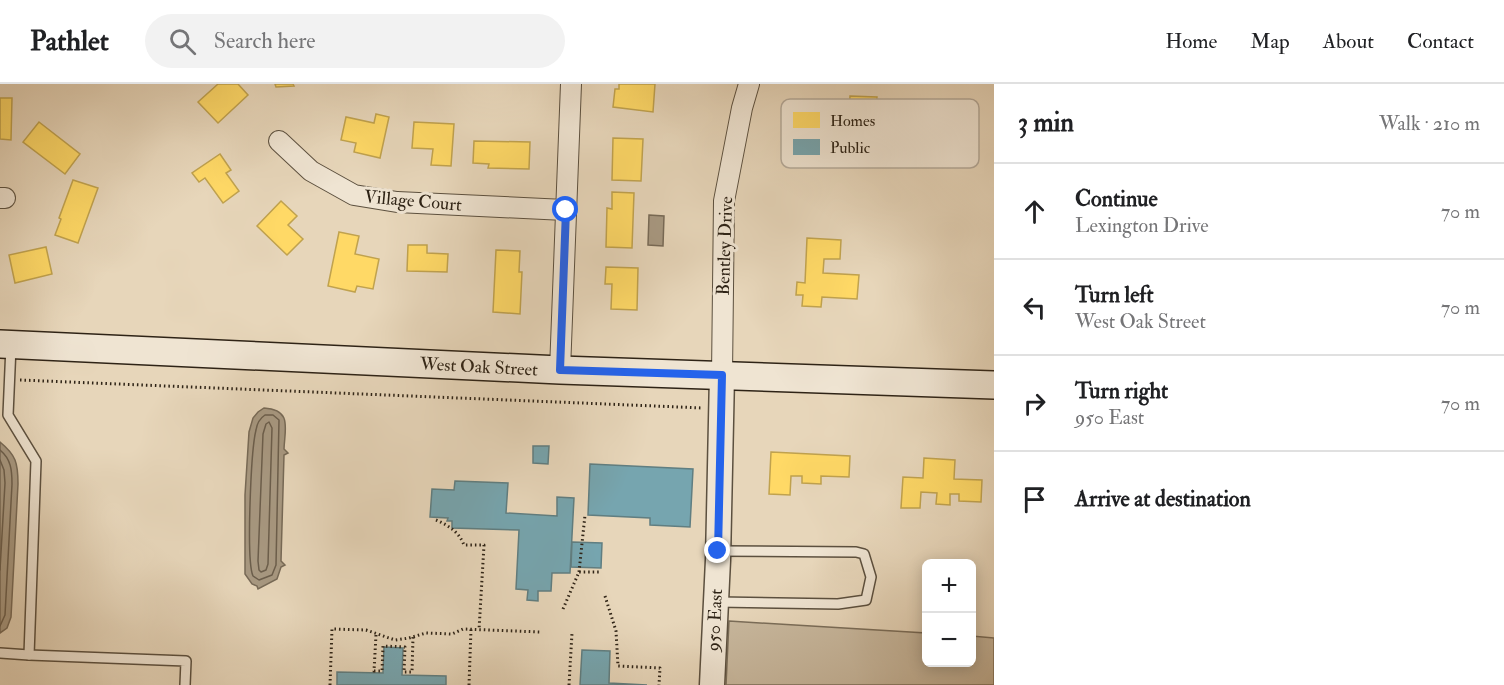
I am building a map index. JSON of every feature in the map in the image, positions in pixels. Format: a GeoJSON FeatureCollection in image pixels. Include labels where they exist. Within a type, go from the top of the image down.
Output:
{"type":"FeatureCollection","features":[{"type":"Feature","properties":{"kind":"main road","name":"West Oak Street"},"geometry":{"type":"LineString","coordinates":[[5,344],[560,370],[994,385]]}},
{"type":"Feature","properties":{"kind":"street"},"geometry":{"type":"LineString","coordinates":[[560,370],[571,84]]}},
{"type":"Feature","properties":{"kind":"street","name":"Bentley Drive"},"geometry":{"type":"LineString","coordinates":[[722,375],[724,201],[742,108],[750,84]]}},
{"type":"Feature","properties":{"kind":"street","name":"Village Court"},"geometry":{"type":"LineString","coordinates":[[279,141],[311,171],[354,195],[397,202],[566,210]]}},
{"type":"Feature","properties":{"kind":"street","name":"950 East"},"geometry":{"type":"LineString","coordinates":[[712,685],[723,409],[722,375]]}},
{"type":"Feature","properties":{"kind":"lane"},"geometry":{"type":"LineString","coordinates":[[5,344],[10,379],[4,415],[36,461],[29,655]]}},
{"type":"Feature","properties":{"kind":"lane"},"geometry":{"type":"LineString","coordinates":[[716,602],[838,604],[866,600],[871,577],[864,555],[856,552],[718,551]]}},
{"type":"Feature","properties":{"kind":"lane"},"geometry":{"type":"LineString","coordinates":[[0,653],[186,661],[185,685]]}},
{"type":"Feature","properties":{"kind":"path"},"geometry":{"type":"LineString","coordinates":[[10,379],[723,409]]}},
{"type":"Feature","properties":{"kind":"path"},"geometry":{"type":"LineString","coordinates":[[563,609],[579,572],[585,515]]}},
{"type":"Feature","properties":{"kind":"path"},"geometry":{"type":"LineString","coordinates":[[436,520],[446,524],[457,533],[464,545],[483,545],[480,630]]}},
{"type":"Feature","properties":{"kind":"path"},"geometry":{"type":"LineString","coordinates":[[579,572],[599,572]]}},
{"type":"Feature","properties":{"kind":"path"},"geometry":{"type":"LineString","coordinates":[[606,596],[616,631],[618,666],[660,668],[659,685]]}},
{"type":"Feature","properties":{"kind":"path"},"geometry":{"type":"LineString","coordinates":[[330,685],[332,629],[366,630],[394,640],[426,633],[452,634],[463,629],[540,632]]}},
{"type":"Feature","properties":{"kind":"path"},"geometry":{"type":"LineString","coordinates":[[469,685],[471,629]]}},
{"type":"Feature","properties":{"kind":"path"},"geometry":{"type":"LineString","coordinates":[[569,685],[572,633]]}},
{"type":"Feature","properties":{"kind":"path"},"geometry":{"type":"LineString","coordinates":[[376,634],[374,671],[382,671],[383,646],[413,649]]}},
{"type":"Feature","properties":{"kind":"path"},"geometry":{"type":"LineString","coordinates":[[405,649],[404,672],[412,672],[414,637]]}},
{"type":"Feature","properties":{"kind":"path"},"geometry":{"type":"LineString","coordinates":[[394,640],[394,646]]}},
{"type":"Feature","properties":{"kind":"path"},"geometry":{"type":"LineString","coordinates":[[375,648],[383,649]]}},
{"type":"Feature","properties":{"kind":"shaded area"},"geometry":{"type":"Polygon","coordinates":[[[729,621],[922,633],[922,667],[976,667],[976,636],[994,638],[994,685],[726,685],[729,621]]]}},
{"type":"Feature","properties":{"kind":"water"},"geometry":{"type":"Polygon","coordinates":[[[649,215],[664,216],[663,246],[648,245],[649,215]]]}},
{"type":"Feature","properties":{"kind":"water"},"geometry":{"type":"Polygon","coordinates":[[[264,408],[279,412],[285,421],[284,449],[288,453],[284,455],[281,561],[285,565],[281,567],[277,579],[258,589],[245,574],[245,495],[249,432],[253,418],[264,408]]]}},
{"type":"Feature","properties":{"kind":"water"},"geometry":{"type":"Polygon","coordinates":[[[0,442],[10,451],[15,460],[18,484],[11,617],[7,628],[0,633],[0,442]]]}},
{"type":"Feature","properties":{"kind":"building: Homes"},"geometry":{"type":"Polygon","coordinates":[[[218,84],[238,84],[248,95],[218,123],[198,102],[218,84]]]}},
{"type":"Feature","properties":{"kind":"building: Homes"},"geometry":{"type":"Polygon","coordinates":[[[275,84],[293,84],[294,86],[276,87],[275,84]]]}},
{"type":"Feature","properties":{"kind":"building: Homes"},"geometry":{"type":"Polygon","coordinates":[[[619,84],[655,84],[653,112],[613,107],[615,89],[619,89],[619,84]]]}},
{"type":"Feature","properties":{"kind":"building: Homes"},"geometry":{"type":"Polygon","coordinates":[[[850,96],[877,97],[877,99],[850,99],[850,96]]]}},
{"type":"Feature","properties":{"kind":"building: Homes"},"geometry":{"type":"Polygon","coordinates":[[[0,98],[12,98],[11,140],[0,139],[0,98]]]}},
{"type":"Feature","properties":{"kind":"building: Homes"},"geometry":{"type":"Polygon","coordinates":[[[376,114],[389,117],[380,158],[354,152],[356,143],[341,140],[346,117],[374,123],[376,114]]]}},
{"type":"Feature","properties":{"kind":"building: Homes"},"geometry":{"type":"Polygon","coordinates":[[[39,122],[80,154],[65,174],[23,142],[39,122]]]}},
{"type":"Feature","properties":{"kind":"building: Homes"},"geometry":{"type":"Polygon","coordinates":[[[414,122],[454,124],[451,166],[431,165],[433,149],[412,148],[414,122]]]}},
{"type":"Feature","properties":{"kind":"building: Homes"},"geometry":{"type":"Polygon","coordinates":[[[613,138],[643,139],[641,181],[612,180],[613,138]]]}},
{"type":"Feature","properties":{"kind":"building: Homes"},"geometry":{"type":"Polygon","coordinates":[[[474,141],[530,142],[529,169],[488,168],[489,164],[473,163],[474,141]]]}},
{"type":"Feature","properties":{"kind":"building: Homes"},"geometry":{"type":"Polygon","coordinates":[[[220,154],[231,170],[226,173],[239,191],[223,203],[205,178],[199,182],[192,173],[220,154]]]}},
{"type":"Feature","properties":{"kind":"building: Homes"},"geometry":{"type":"Polygon","coordinates":[[[73,180],[98,188],[78,243],[55,235],[73,180]]]}},
{"type":"Feature","properties":{"kind":"building: Homes"},"geometry":{"type":"Polygon","coordinates":[[[612,192],[634,193],[632,248],[606,247],[607,208],[612,209],[612,192]]]}},
{"type":"Feature","properties":{"kind":"building: Homes"},"geometry":{"type":"Polygon","coordinates":[[[281,201],[297,216],[288,225],[303,239],[287,255],[257,226],[281,201]]]}},
{"type":"Feature","properties":{"kind":"building: Homes"},"geometry":{"type":"Polygon","coordinates":[[[339,232],[359,236],[355,254],[379,259],[373,289],[357,286],[355,292],[328,286],[339,232]]]}},
{"type":"Feature","properties":{"kind":"building: Homes"},"geometry":{"type":"Polygon","coordinates":[[[807,238],[841,240],[840,259],[824,259],[823,273],[859,275],[857,299],[822,297],[821,307],[802,306],[803,295],[796,295],[797,282],[805,283],[807,238]]]}},
{"type":"Feature","properties":{"kind":"building: Homes"},"geometry":{"type":"Polygon","coordinates":[[[408,245],[427,245],[427,253],[448,254],[447,272],[407,271],[408,245]]]}},
{"type":"Feature","properties":{"kind":"building: Homes"},"geometry":{"type":"Polygon","coordinates":[[[46,247],[52,274],[15,283],[9,255],[46,247]]]}},
{"type":"Feature","properties":{"kind":"building: Homes"},"geometry":{"type":"Polygon","coordinates":[[[496,250],[520,251],[519,272],[522,272],[520,314],[493,312],[496,250]]]}},
{"type":"Feature","properties":{"kind":"building: Homes"},"geometry":{"type":"Polygon","coordinates":[[[606,267],[638,268],[637,310],[611,309],[612,284],[605,284],[606,267]]]}},
{"type":"Feature","properties":{"kind":"building: Homes"},"geometry":{"type":"Polygon","coordinates":[[[771,452],[850,456],[849,477],[821,476],[821,484],[802,483],[802,476],[791,476],[790,495],[769,494],[771,452]]]}},
{"type":"Feature","properties":{"kind":"building: Homes"},"geometry":{"type":"Polygon","coordinates":[[[924,458],[955,460],[954,479],[982,480],[981,502],[959,501],[959,494],[950,494],[950,505],[936,504],[937,493],[921,492],[920,508],[901,508],[903,477],[923,478],[924,458]]]}},
{"type":"Feature","properties":{"kind":"building: Public"},"geometry":{"type":"Polygon","coordinates":[[[533,446],[549,446],[548,464],[533,463],[533,446]]]}},
{"type":"Feature","properties":{"kind":"building: Public"},"geometry":{"type":"Polygon","coordinates":[[[590,464],[693,469],[690,527],[650,525],[650,518],[588,515],[590,464]]]}},
{"type":"Feature","properties":{"kind":"building: Public"},"geometry":{"type":"Polygon","coordinates":[[[455,481],[508,483],[506,513],[557,516],[557,497],[574,498],[570,573],[552,573],[551,591],[538,591],[538,601],[527,600],[528,590],[516,589],[519,530],[452,528],[452,521],[447,521],[448,518],[430,517],[432,489],[454,490],[455,481]]]}},
{"type":"Feature","properties":{"kind":"building: Public"},"geometry":{"type":"Polygon","coordinates":[[[572,542],[602,543],[601,568],[571,567],[572,542]]]}},
{"type":"Feature","properties":{"kind":"building: Public"},"geometry":{"type":"Polygon","coordinates":[[[384,647],[403,648],[402,675],[446,676],[446,685],[337,685],[337,672],[383,673],[384,647]]]}},
{"type":"Feature","properties":{"kind":"building: Public"},"geometry":{"type":"Polygon","coordinates":[[[582,650],[610,651],[609,683],[647,685],[580,685],[582,650]]]}},
{"type":"Feature","properties":{"kind":"route"},"geometry":{"type":"LineString","coordinates":[[566,210],[560,370],[722,375],[718,551]]}}]}
